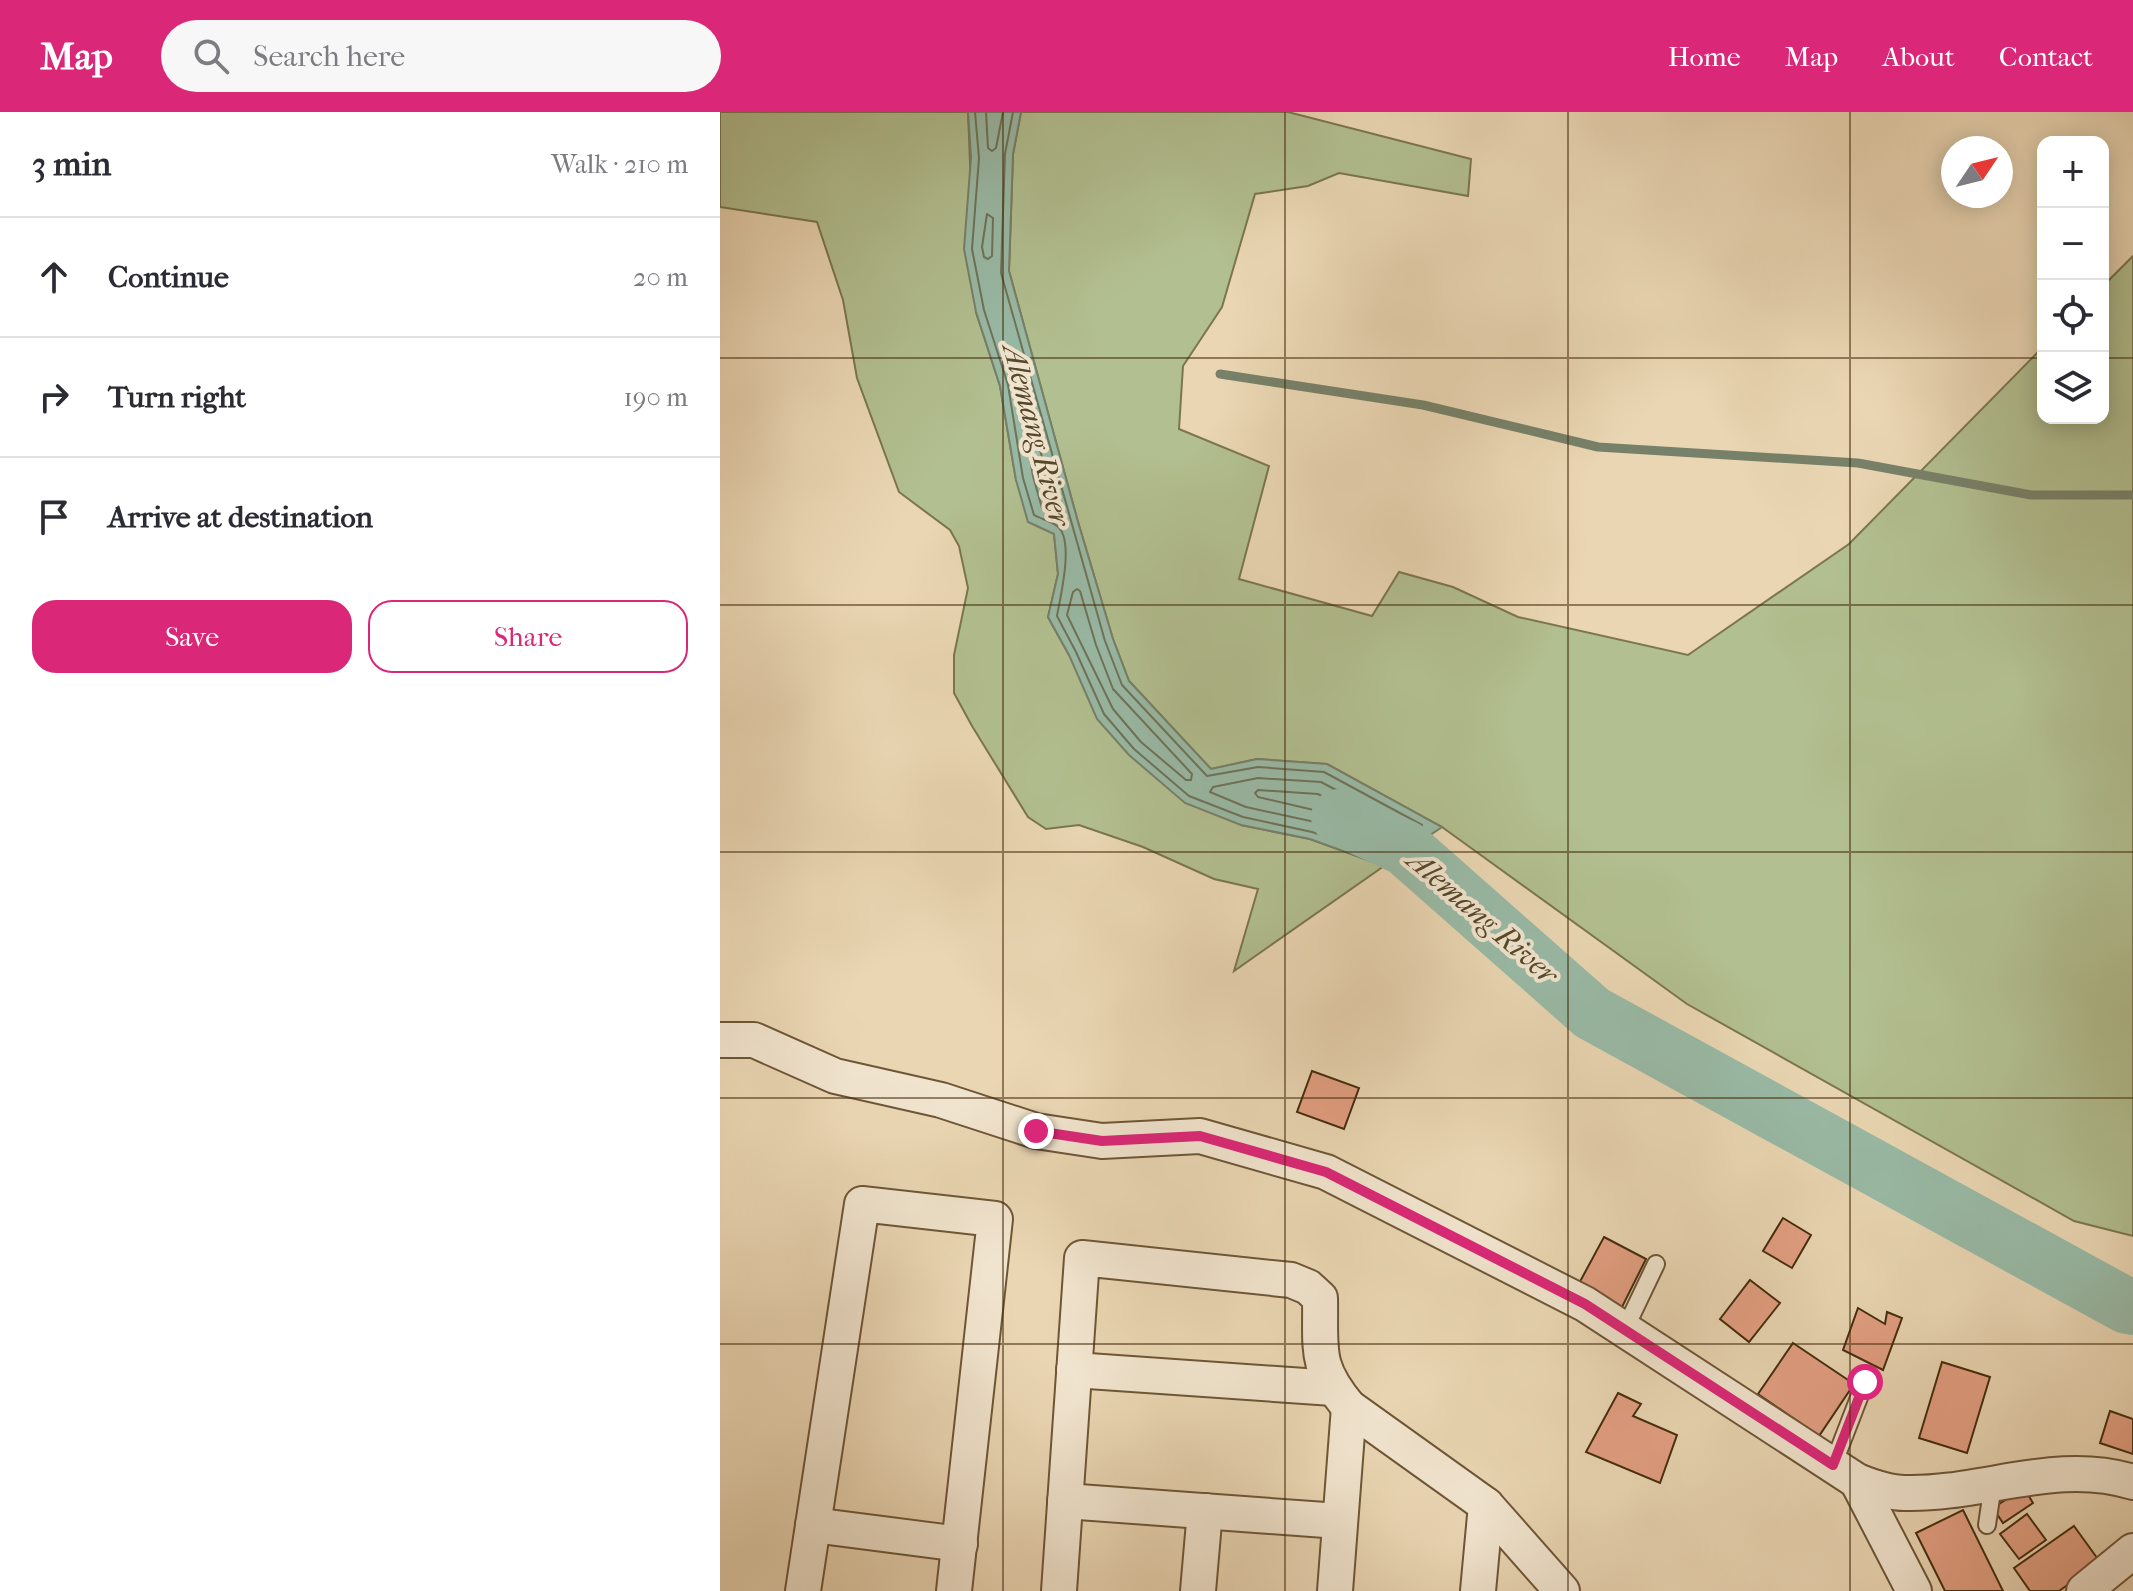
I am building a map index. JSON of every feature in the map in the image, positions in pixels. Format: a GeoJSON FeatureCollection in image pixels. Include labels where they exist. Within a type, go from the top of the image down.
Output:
{"type":"FeatureCollection","features":[{"type":"Feature","properties":{"kind":"street"},"geometry":{"type":"LineString","coordinates":[[720,1040],[754,1040],[835,1076],[941,1100],[1036,1131],[1102,1141],[1200,1136],[1326,1172],[1585,1304],[1845,1473],[1903,1493],[1951,1490],[2052,1474],[2095,1474],[2133,1482]]}},
{"type":"Feature","properties":{"kind":"street"},"geometry":{"type":"LineString","coordinates":[[803,1591],[862,1204],[995,1219],[954,1591]]}},
{"type":"Feature","properties":{"kind":"street"},"geometry":{"type":"LineString","coordinates":[[1059,1591],[1082,1258],[1291,1280],[1308,1287],[1320,1298],[1321,1365],[1341,1398],[1486,1505],[1562,1591]]}},
{"type":"Feature","properties":{"kind":"street"},"geometry":{"type":"LineString","coordinates":[[1074,1370],[1341,1398]]}},
{"type":"Feature","properties":{"kind":"street"},"geometry":{"type":"LineString","coordinates":[[1335,1591],[1341,1398]]}},
{"type":"Feature","properties":{"kind":"street"},"geometry":{"type":"LineString","coordinates":[[1845,1473],[1914,1591]]}},
{"type":"Feature","properties":{"kind":"street"},"geometry":{"type":"LineString","coordinates":[[1065,1501],[1339,1521]]}},
{"type":"Feature","properties":{"kind":"street"},"geometry":{"type":"LineString","coordinates":[[1478,1591],[1486,1505]]}},
{"type":"Feature","properties":{"kind":"street"},"geometry":{"type":"LineString","coordinates":[[1198,1591],[1205,1511]]}},
{"type":"Feature","properties":{"kind":"street"},"geometry":{"type":"LineString","coordinates":[[813,1525],[960,1544]]}},
{"type":"Feature","properties":{"kind":"street"},"geometry":{"type":"LineString","coordinates":[[2084,1591],[2133,1551]]}},
{"type":"Feature","properties":{"kind":"lane"},"geometry":{"type":"LineString","coordinates":[[1625,1329],[1656,1264]]}},
{"type":"Feature","properties":{"kind":"lane"},"geometry":{"type":"LineString","coordinates":[[1845,1473],[1865,1382]]}},
{"type":"Feature","properties":{"kind":"lane"},"geometry":{"type":"LineString","coordinates":[[1987,1525],[1993,1484]]}},
{"type":"Feature","properties":{"kind":"shaded area"},"geometry":{"type":"Polygon","coordinates":[[[720,112],[968,112],[976,312],[1000,386],[1016,480],[1054,534],[1058,574],[1048,617],[1069,655],[1241,825],[1310,839],[1384,866],[1234,971],[1258,889],[1214,879],[1143,847],[1079,825],[1046,829],[1028,817],[954,693],[954,655],[968,588],[959,546],[950,530],[899,492],[857,378],[843,300],[817,222],[720,207],[720,112]]]}},
{"type":"Feature","properties":{"kind":"shaded area"},"geometry":{"type":"Polygon","coordinates":[[[1021,112],[1288,112],[1471,159],[1468,196],[1339,173],[1308,186],[1255,194],[1222,307],[1183,366],[1179,429],[1269,466],[1239,579],[1372,616],[1399,572],[1453,587],[1518,617],[1688,655],[1849,544],[2037,353],[2037,424],[2109,424],[2109,280],[2133,256],[2133,1236],[2074,1221],[1687,1004],[1442,827],[1327,764],[1257,759],[1211,769],[1129,681],[1113,639],[1009,271],[1013,154],[1021,112]]]}},
{"type":"Feature","properties":{"kind":"water"},"geometry":{"type":"Polygon","coordinates":[[[968,112],[1021,112],[1013,154],[1009,271],[1078,522],[1113,639],[1129,681],[1211,769],[1257,759],[1327,764],[1442,827],[1384,866],[1310,839],[1241,825],[1185,803],[1129,755],[1097,719],[1069,655],[1048,617],[1058,574],[1054,534],[1028,522],[1016,480],[1000,386],[976,312],[964,249],[971,157],[968,112]]]}},
{"type":"Feature","properties":{"kind":"building"},"geometry":{"type":"Polygon","coordinates":[[[1312,1071],[1359,1088],[1344,1129],[1297,1112],[1312,1071]]]}},
{"type":"Feature","properties":{"kind":"building"},"geometry":{"type":"Polygon","coordinates":[[[1783,1218],[1811,1235],[1792,1268],[1763,1251],[1783,1218]]]}},
{"type":"Feature","properties":{"kind":"building"},"geometry":{"type":"Polygon","coordinates":[[[1604,1237],[1646,1259],[1620,1311],[1576,1289],[1604,1237]]]}},
{"type":"Feature","properties":{"kind":"building"},"geometry":{"type":"Polygon","coordinates":[[[1750,1280],[1780,1303],[1749,1342],[1720,1319],[1750,1280]]]}},
{"type":"Feature","properties":{"kind":"building"},"geometry":{"type":"Polygon","coordinates":[[[1858,1308],[1885,1324],[1887,1312],[1902,1318],[1883,1370],[1843,1350],[1858,1308]]]}},
{"type":"Feature","properties":{"kind":"building"},"geometry":{"type":"Polygon","coordinates":[[[1793,1343],[1854,1384],[1819,1436],[1758,1394],[1793,1343]]]}},
{"type":"Feature","properties":{"kind":"building"},"geometry":{"type":"Polygon","coordinates":[[[1942,1362],[1990,1377],[1967,1453],[1919,1438],[1942,1362]]]}},
{"type":"Feature","properties":{"kind":"building"},"geometry":{"type":"Polygon","coordinates":[[[1618,1393],[1641,1404],[1633,1416],[1677,1435],[1660,1483],[1586,1452],[1618,1393]]]}},
{"type":"Feature","properties":{"kind":"building"},"geometry":{"type":"Polygon","coordinates":[[[2110,1411],[2133,1419],[2133,1454],[2100,1443],[2110,1411]]]}},
{"type":"Feature","properties":{"kind":"building"},"geometry":{"type":"Polygon","coordinates":[[[2024,1488],[2033,1503],[2003,1523],[1993,1508],[2024,1488]]]}},
{"type":"Feature","properties":{"kind":"building"},"geometry":{"type":"Polygon","coordinates":[[[1963,1510],[2003,1591],[1945,1591],[1916,1533],[1963,1510]]]}},
{"type":"Feature","properties":{"kind":"building"},"geometry":{"type":"Polygon","coordinates":[[[2027,1514],[2046,1540],[2019,1559],[2000,1534],[2027,1514]]]}},
{"type":"Feature","properties":{"kind":"building"},"geometry":{"type":"Polygon","coordinates":[[[2074,1526],[2100,1562],[2059,1591],[2030,1591],[2014,1568],[2074,1526]]]}},
{"type":"Feature","properties":{"kind":"waterway"},"geometry":{"type":"LineString","coordinates":[[1220,374],[1423,405],[1598,447],[1858,463],[2031,495],[2133,495]]}},
{"type":"Feature","properties":{"kind":"waterway","name":"Alemang River"},"geometry":{"type":"LineString","coordinates":[[1339,817],[1405,848],[1592,1013],[2133,1307]]}},
{"type":"Feature","properties":{"kind":"route"},"geometry":{"type":"LineString","coordinates":[[1036,1131],[1102,1141],[1200,1136],[1326,1172],[1585,1304],[1833,1465],[1865,1382]]}}]}
